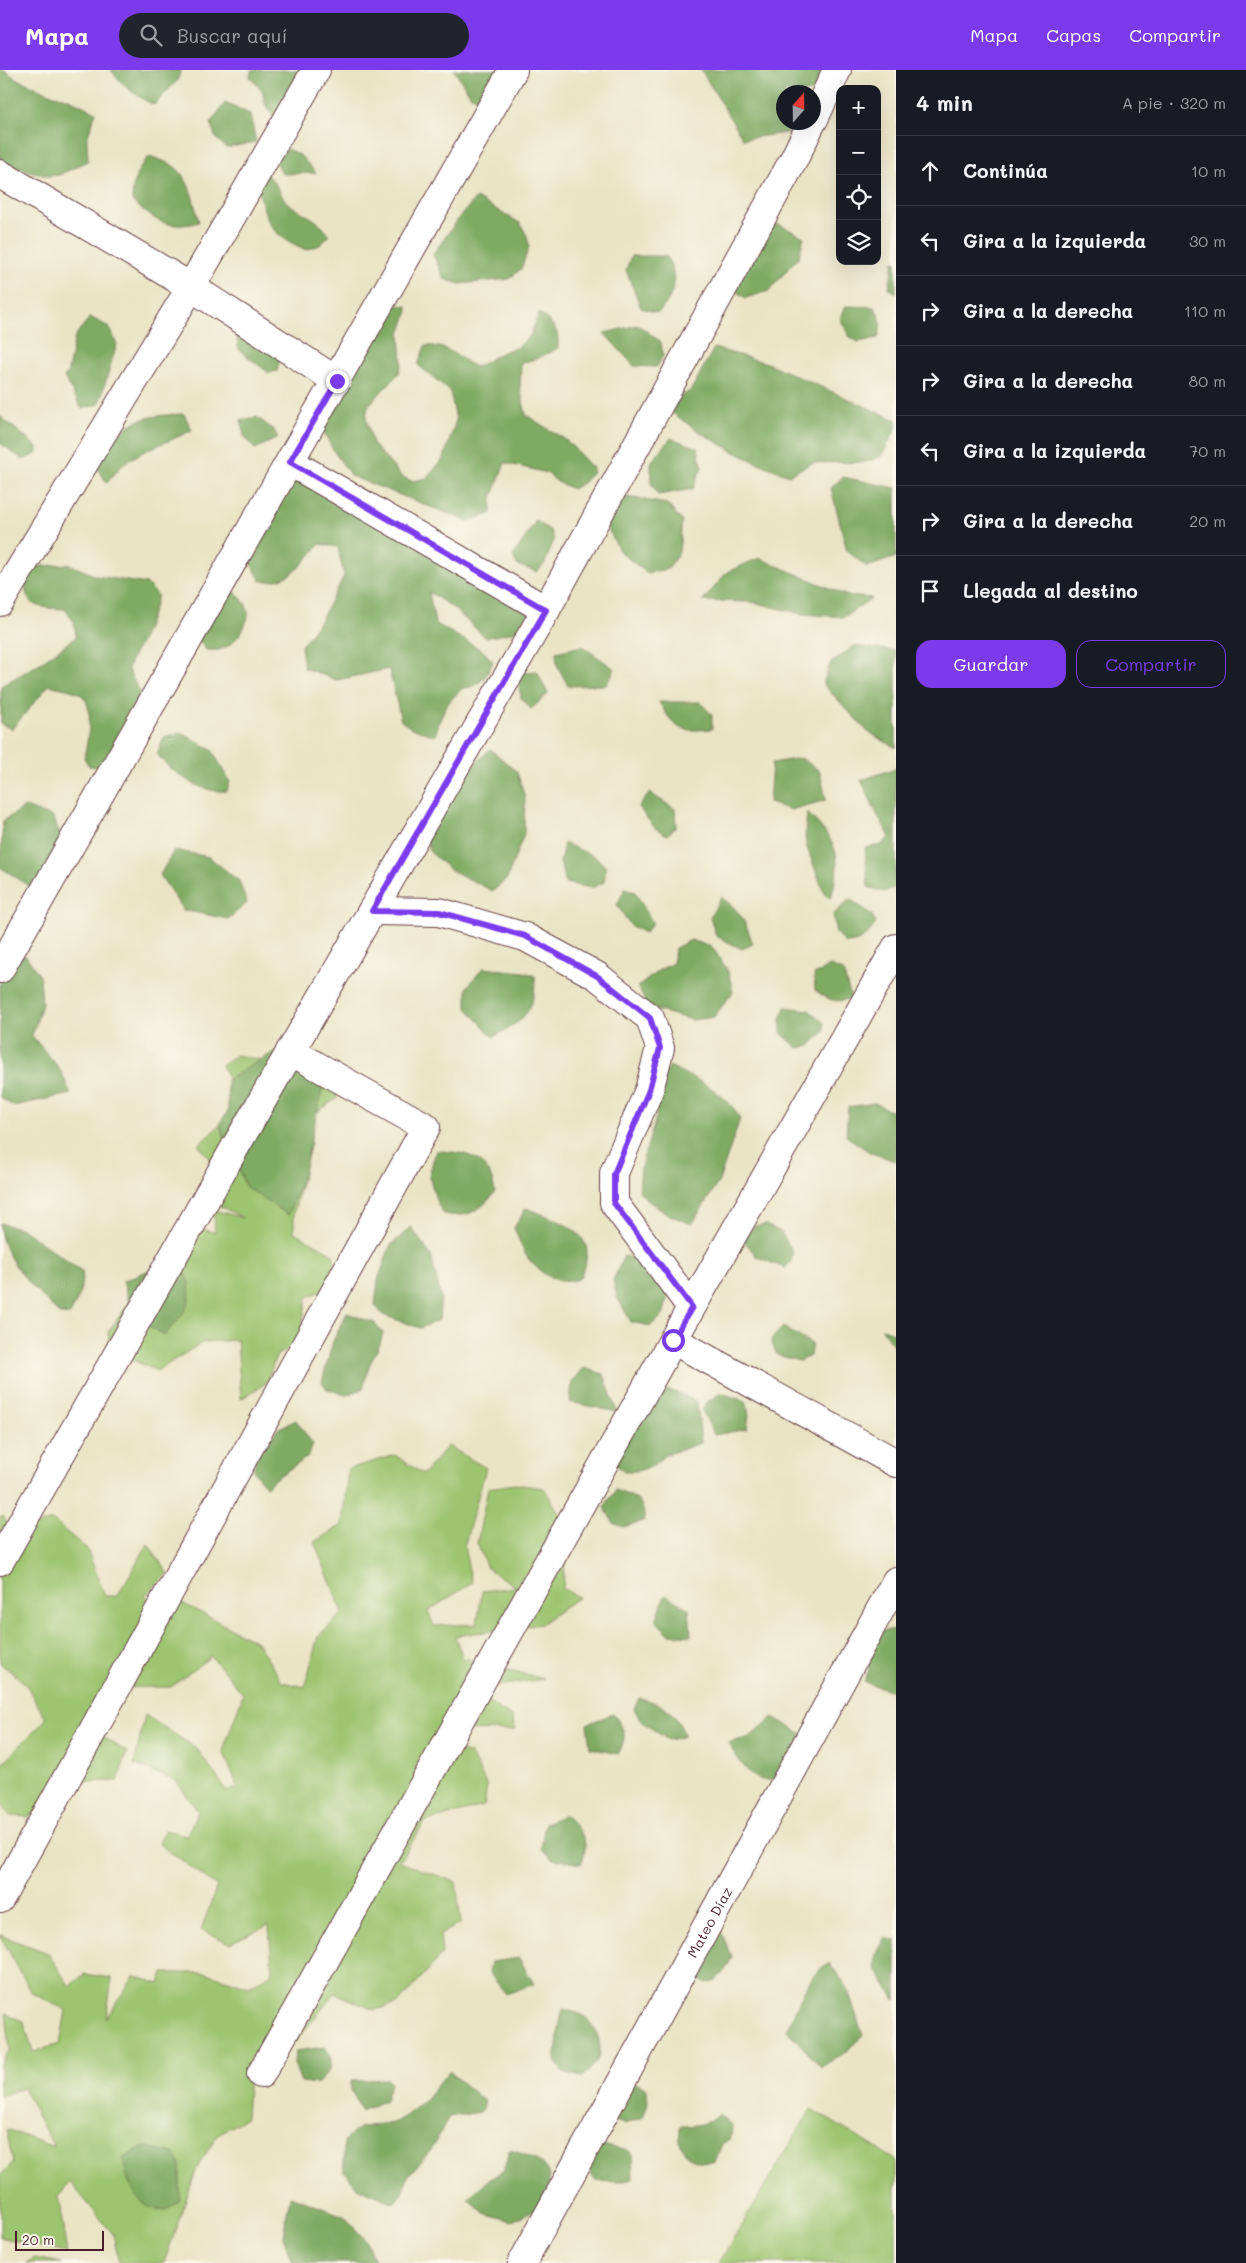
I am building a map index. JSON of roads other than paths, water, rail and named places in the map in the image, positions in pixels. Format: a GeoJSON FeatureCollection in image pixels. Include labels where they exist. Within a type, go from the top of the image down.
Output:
{"type":"FeatureCollection","features":[{"type":"Feature","properties":{"kind":"street"},"geometry":{"type":"LineString","coordinates":[[0,602],[191,286],[316,70]]}},
{"type":"Feature","properties":{"kind":"street"},"geometry":{"type":"LineString","coordinates":[[0,969],[513,70]]}},
{"type":"Feature","properties":{"kind":"street"},"geometry":{"type":"LineString","coordinates":[[821,103],[837,70]]}},
{"type":"Feature","properties":{"kind":"street"},"geometry":{"type":"LineString","coordinates":[[0,1561],[290,1051],[546,610],[808,130]]}},
{"type":"Feature","properties":{"kind":"street"},"geometry":{"type":"LineString","coordinates":[[0,174],[191,286],[337,381]]}},
{"type":"Feature","properties":{"kind":"street"},"geometry":{"type":"LineString","coordinates":[[290,462],[546,610]]}},
{"type":"Feature","properties":{"kind":"street"},"geometry":{"type":"LineString","coordinates":[[372,911],[439,912],[525,936],[597,976],[650,1018],[660,1048],[649,1090],[614,1174],[614,1203],[692,1307]]}},
{"type":"Feature","properties":{"kind":"street"},"geometry":{"type":"LineString","coordinates":[[261,2074],[673,1340],[896,948]]}},
{"type":"Feature","properties":{"kind":"street"},"geometry":{"type":"LineString","coordinates":[[0,1899],[426,1127],[290,1051]]}},
{"type":"Feature","properties":{"kind":"street"},"geometry":{"type":"LineString","coordinates":[[673,1340],[896,1463]]}},
{"type":"Feature","properties":{"kind":"street","name":"Mateo Díaz"},"geometry":{"type":"LineString","coordinates":[[522,2263],[896,1581]]}}]}
